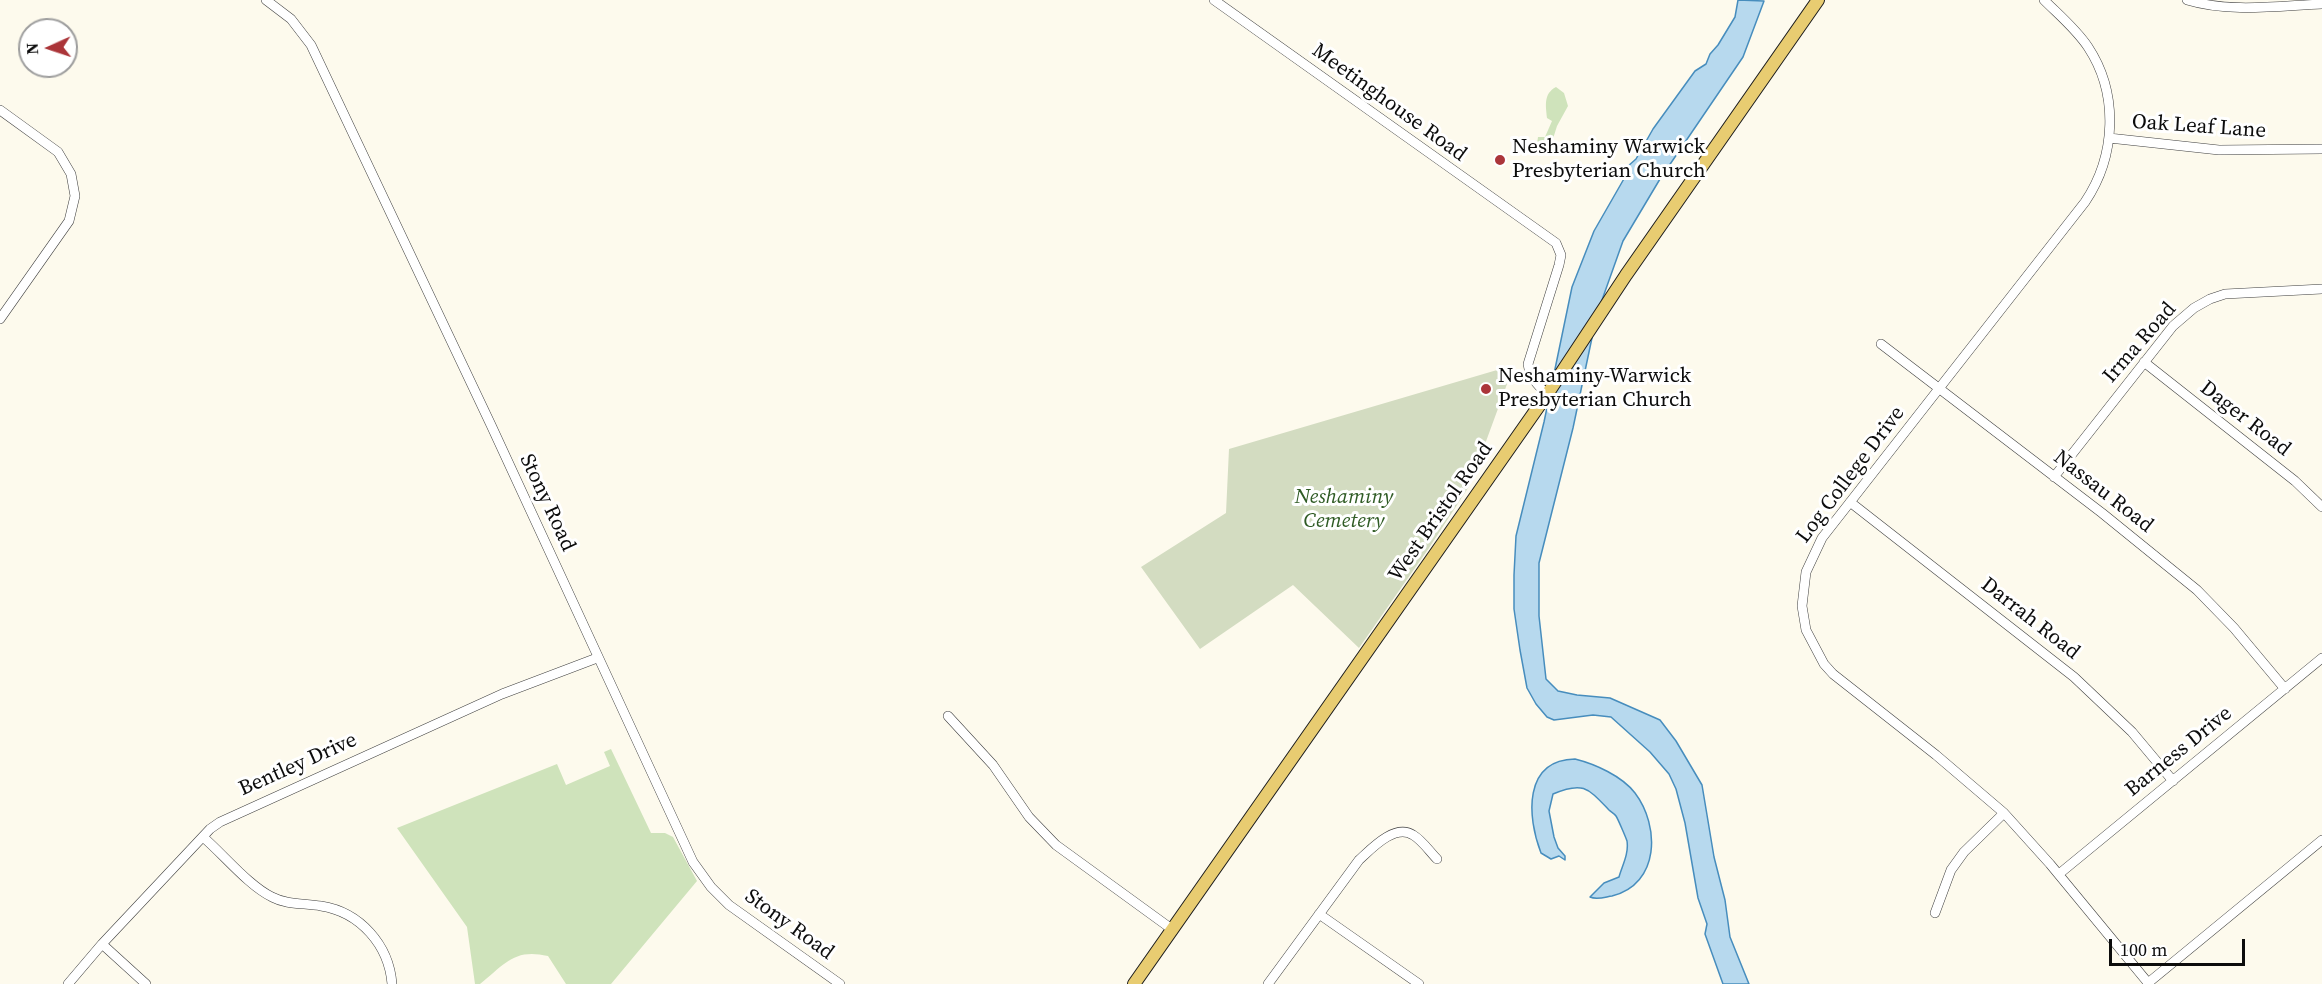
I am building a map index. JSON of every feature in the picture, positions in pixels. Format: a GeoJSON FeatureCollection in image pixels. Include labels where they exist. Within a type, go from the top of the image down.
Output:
{"type":"FeatureCollection","features":[{"type":"Feature","properties":{"kind":"main road","name":"West Bristol Road"},"geometry":{"type":"LineString","coordinates":[[1134,984],[1547,394],[1626,275],[1818,0]]}},
{"type":"Feature","properties":{"kind":"street","name":"Stony Road"},"geometry":{"type":"LineString","coordinates":[[266,0],[291,19],[311,45],[448,332],[679,833],[704,879],[729,905],[840,984]]}},
{"type":"Feature","properties":{"kind":"street","name":"Meetinghouse Road"},"geometry":{"type":"LineString","coordinates":[[1214,0],[1556,243],[1561,255],[1559,266],[1528,364],[1534,381],[1547,394]]}},
{"type":"Feature","properties":{"kind":"street"},"geometry":{"type":"LineString","coordinates":[[2187,0],[2235,8],[2322,4]]}},
{"type":"Feature","properties":{"kind":"street","name":"Log College Drive"},"geometry":{"type":"LineString","coordinates":[[2049,2],[2078,33],[2096,61],[2108,100],[2110,120],[2104,161],[2090,195],[1818,544],[1806,572],[1802,606],[1806,630],[1813,647],[1833,674],[1936,755],[2004,813],[2059,874],[2149,984]]}},
{"type":"Feature","properties":{"kind":"street"},"geometry":{"type":"LineString","coordinates":[[0,110],[58,152],[71,174],[75,196],[69,221],[0,319]]}},
{"type":"Feature","properties":{"kind":"street","name":"Oak Leaf Lane"},"geometry":{"type":"LineString","coordinates":[[2109,138],[2219,150],[2322,148]]}},
{"type":"Feature","properties":{"kind":"street","name":"Irma Road"},"geometry":{"type":"LineString","coordinates":[[2054,477],[2181,318],[2210,299],[2235,293],[2322,290]]}},
{"type":"Feature","properties":{"kind":"street","name":"Nassau Road"},"geometry":{"type":"LineString","coordinates":[[1881,344],[2197,590],[2234,628],[2285,689]]}},
{"type":"Feature","properties":{"kind":"street","name":"Dager Road"},"geometry":{"type":"LineString","coordinates":[[2144,362],[2295,481],[2322,507]]}},
{"type":"Feature","properties":{"kind":"street","name":"Darrah Road"},"geometry":{"type":"LineString","coordinates":[[1850,502],[2074,677],[2132,732],[2173,781]]}},
{"type":"Feature","properties":{"kind":"street","name":"Bentley Drive"},"geometry":{"type":"LineString","coordinates":[[68,984],[102,944],[203,837],[228,816],[502,694],[597,658]]}},
{"type":"Feature","properties":{"kind":"street","name":"Barness Drive"},"geometry":{"type":"LineString","coordinates":[[2059,874],[2322,658]]}},
{"type":"Feature","properties":{"kind":"street"},"geometry":{"type":"LineString","coordinates":[[948,716],[993,765],[1042,832],[1056,845],[1173,930]]}},
{"type":"Feature","properties":{"kind":"street"},"geometry":{"type":"LineString","coordinates":[[1935,913],[1951,870],[1964,852],[2004,813]]}},
{"type":"Feature","properties":{"kind":"street"},"geometry":{"type":"LineString","coordinates":[[1268,984],[1359,860],[1392,834],[1400,832],[1413,834],[1437,859]]}},
{"type":"Feature","properties":{"kind":"street"},"geometry":{"type":"LineString","coordinates":[[203,837],[259,889],[270,896],[291,903],[332,908],[364,926],[380,945],[387,960],[392,984]]}},
{"type":"Feature","properties":{"kind":"street"},"geometry":{"type":"LineString","coordinates":[[2149,984],[2322,840]]}},
{"type":"Feature","properties":{"kind":"street"},"geometry":{"type":"LineString","coordinates":[[1319,914],[1419,984]]}},
{"type":"Feature","properties":{"kind":"street"},"geometry":{"type":"LineString","coordinates":[[102,944],[146,984]]}},
{"type":"Feature","properties":{"kind":"green space"},"geometry":{"type":"Polygon","coordinates":[[[1556,87],[1564,93],[1568,106],[1557,126],[1551,145],[1542,148],[1537,144],[1538,137],[1545,137],[1552,121],[1547,118],[1546,101],[1549,93],[1556,87]]]}},
{"type":"Feature","properties":{"kind":"green space","name":"Neshaminy Cemetery"},"geometry":{"type":"Polygon","coordinates":[[[1514,365],[1470,485],[1359,648],[1293,585],[1200,649],[1141,567],[1226,513],[1229,449],[1514,365]]]}},
{"type":"Feature","properties":{"kind":"green space"},"geometry":{"type":"Polygon","coordinates":[[[611,749],[651,833],[665,833],[673,837],[697,881],[611,984],[566,984],[548,956],[527,954],[504,964],[480,984],[475,984],[467,927],[397,828],[557,764],[566,785],[610,766],[604,752],[611,749]]]}},
{"type":"Feature","properties":{"kind":"water"},"geometry":{"type":"Polygon","coordinates":[[[1738,0],[1764,1],[1743,57],[1660,179],[1623,241],[1597,314],[1573,428],[1539,563],[1539,616],[1546,679],[1558,691],[1610,698],[1660,720],[1676,741],[1702,785],[1730,937],[1749,984],[1723,984],[1705,934],[1707,924],[1698,898],[1685,823],[1676,789],[1669,774],[1650,752],[1611,717],[1593,715],[1554,720],[1547,717],[1536,704],[1527,688],[1520,650],[1514,609],[1514,575],[1516,536],[1544,422],[1572,287],[1594,231],[1625,177],[1627,167],[1636,159],[1653,129],[1695,71],[1706,64],[1710,54],[1735,17],[1738,0]]]}},
{"type":"Feature","properties":{"kind":"water"},"geometry":{"type":"Polygon","coordinates":[[[1575,759],[1599,767],[1623,781],[1635,793],[1649,821],[1651,852],[1647,867],[1628,889],[1612,896],[1590,897],[1604,883],[1619,877],[1626,855],[1627,841],[1616,816],[1596,796],[1578,788],[1553,794],[1549,811],[1554,837],[1565,860],[1559,856],[1551,859],[1541,853],[1536,839],[1532,808],[1533,793],[1538,780],[1546,769],[1558,762],[1575,759]]]}},
{"type":"Feature","properties":{"kind":"place","name":"Neshaminy Warwick Presbyterian Church"},"geometry":{"type":"Point","coordinates":[1500,160]}},
{"type":"Feature","properties":{"kind":"place","name":"Neshaminy-Warwick Presbyterian Church"},"geometry":{"type":"Point","coordinates":[1486,389]}}]}
